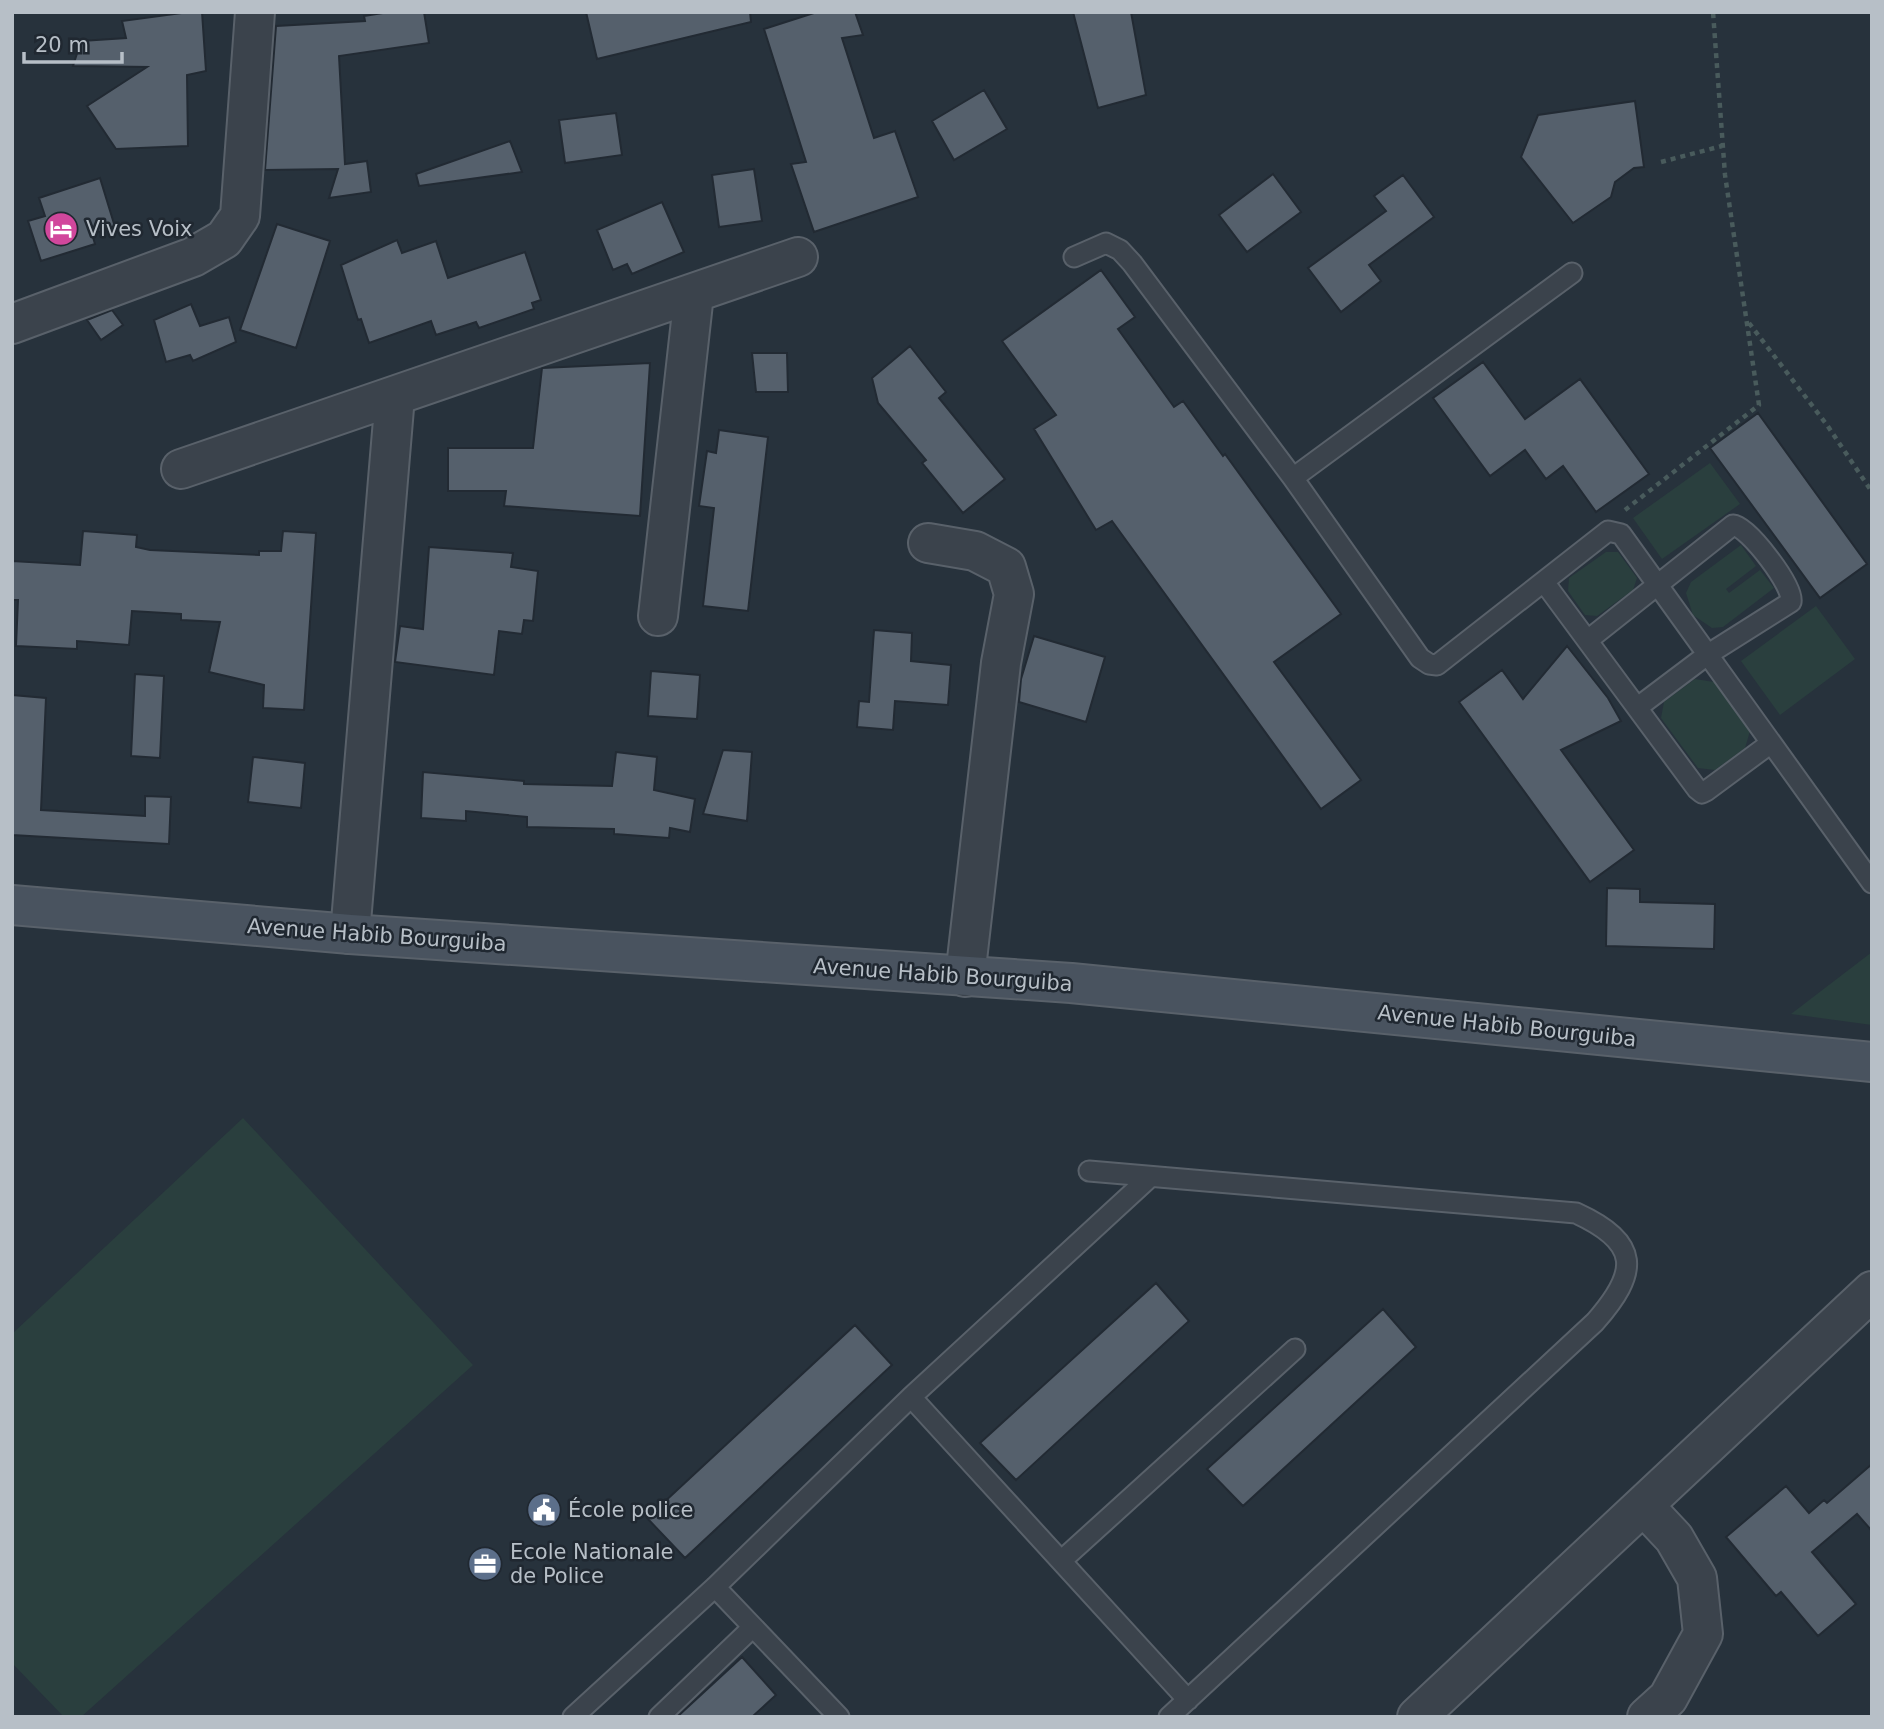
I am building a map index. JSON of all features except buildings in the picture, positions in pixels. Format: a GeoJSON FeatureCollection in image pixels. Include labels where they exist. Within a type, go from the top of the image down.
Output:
{"type":"FeatureCollection","features":[{"type":"Feature","properties":{"kind":"main road","name":"Avenue Habib Bourguiba"},"geometry":{"type":"LineString","coordinates":[[12,905],[350,934],[1070,983],[1872,1062]]}},
{"type":"Feature","properties":{"kind":"street"},"geometry":{"type":"LineString","coordinates":[[12,324],[193,257],[224,239],[240,216],[255,12]]}},
{"type":"Feature","properties":{"kind":"street"},"geometry":{"type":"LineString","coordinates":[[181,469],[798,257]]}},
{"type":"Feature","properties":{"kind":"street"},"geometry":{"type":"LineString","coordinates":[[658,616],[694,294]]}},
{"type":"Feature","properties":{"kind":"street"},"geometry":{"type":"LineString","coordinates":[[350,934],[394,396]]}},
{"type":"Feature","properties":{"kind":"street"},"geometry":{"type":"LineString","coordinates":[[928,543],[975,551],[1006,566],[1014,594],[1001,663],[965,977]]}},
{"type":"Feature","properties":{"kind":"street"},"geometry":{"type":"LineString","coordinates":[[1416,1717],[1872,1291]]}},
{"type":"Feature","properties":{"kind":"street"},"geometry":{"type":"LineString","coordinates":[[1644,1506],[1674,1538],[1696,1578],[1703,1634],[1668,1699],[1647,1717]]}},
{"type":"Feature","properties":{"kind":"lane"},"geometry":{"type":"LineString","coordinates":[[1074,257],[1106,243],[1120,250],[1293,478],[1420,658],[1429,664],[1437,664],[1608,531],[1616,530],[1872,883]]}},
{"type":"Feature","properties":{"kind":"lane"},"geometry":{"type":"LineString","coordinates":[[1293,478],[1572,273]]}},
{"type":"Feature","properties":{"kind":"lane"},"geometry":{"type":"LineString","coordinates":[[1588,640],[1733,525],[1745,529],[1789,588],[1791,602],[1707,655],[1637,707]]}},
{"type":"Feature","properties":{"kind":"lane"},"geometry":{"type":"LineString","coordinates":[[1544,582],[1702,793],[1771,743]]}},
{"type":"Feature","properties":{"kind":"lane"},"geometry":{"type":"LineString","coordinates":[[1089,1171],[1576,1213],[1604,1226],[1621,1246],[1628,1263],[1625,1282],[1595,1322],[1169,1717]]}},
{"type":"Feature","properties":{"kind":"lane"},"geometry":{"type":"LineString","coordinates":[[573,1717],[715,1587],[911,1396],[1150,1177]]}},
{"type":"Feature","properties":{"kind":"lane"},"geometry":{"type":"LineString","coordinates":[[1062,1562],[1295,1349]]}},
{"type":"Feature","properties":{"kind":"lane"},"geometry":{"type":"LineString","coordinates":[[911,1396],[1188,1700]]}},
{"type":"Feature","properties":{"kind":"lane"},"geometry":{"type":"LineString","coordinates":[[715,1587],[839,1717]]}},
{"type":"Feature","properties":{"kind":"lane"},"geometry":{"type":"LineString","coordinates":[[659,1717],[753,1628]]}},
{"type":"Feature","properties":{"kind":"path"},"geometry":{"type":"LineString","coordinates":[[1616,530],[1622,513],[1759,405],[1722,146],[1713,12]]}},
{"type":"Feature","properties":{"kind":"path"},"geometry":{"type":"LineString","coordinates":[[1661,162],[1722,146]]}},
{"type":"Feature","properties":{"kind":"path"},"geometry":{"type":"LineString","coordinates":[[1748,322],[1827,425],[1872,492]]}},
{"type":"Feature","properties":{"kind":"green space"},"geometry":{"type":"Polygon","coordinates":[[[1710,463],[1740,504],[1662,559],[1633,518],[1710,463]]]}},
{"type":"Feature","properties":{"kind":"green space"},"geometry":{"type":"Polygon","coordinates":[[[1741,545],[1756,566],[1726,589],[1729,593],[1760,570],[1774,588],[1723,627],[1712,628],[1693,615],[1686,593],[1691,582],[1741,545]]]}},
{"type":"Feature","properties":{"kind":"green space"},"geometry":{"type":"Polygon","coordinates":[[[1606,552],[1618,552],[1637,578],[1633,590],[1597,616],[1585,615],[1568,591],[1569,578],[1606,552]]]}},
{"type":"Feature","properties":{"kind":"green space"},"geometry":{"type":"Polygon","coordinates":[[[1816,606],[1855,659],[1780,715],[1741,661],[1816,606]]]}},
{"type":"Feature","properties":{"kind":"green space"},"geometry":{"type":"Polygon","coordinates":[[[1695,679],[1714,682],[1750,731],[1745,748],[1715,770],[1698,768],[1661,718],[1664,702],[1695,679]]]}},
{"type":"Feature","properties":{"kind":"green space"},"geometry":{"type":"Polygon","coordinates":[[[1872,952],[1872,1025],[1791,1014],[1872,952]]]}},
{"type":"Feature","properties":{"kind":"green space"},"geometry":{"type":"Polygon","coordinates":[[[243,1118],[473,1365],[81,1717],[64,1717],[12,1663],[12,1334],[243,1118]]]}},
{"type":"Feature","properties":{"kind":"place","name":"Vives Voix"},"geometry":{"type":"Point","coordinates":[61,229]}},
{"type":"Feature","properties":{"kind":"place","name":"École police"},"geometry":{"type":"Point","coordinates":[544,1510]}},
{"type":"Feature","properties":{"kind":"place","name":"Ecole Nationale de Police"},"geometry":{"type":"Point","coordinates":[485,1564]}}]}
